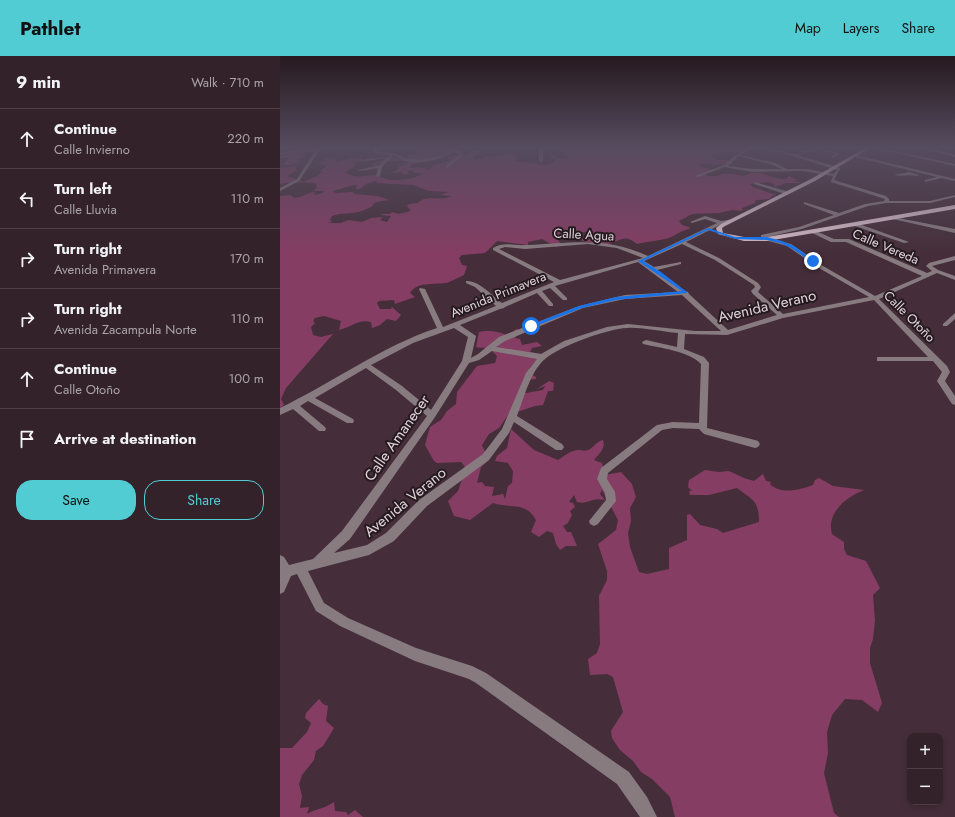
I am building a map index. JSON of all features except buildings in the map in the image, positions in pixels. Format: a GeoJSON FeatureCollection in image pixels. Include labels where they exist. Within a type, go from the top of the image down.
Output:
{"type":"FeatureCollection","features":[{"type":"Feature","properties":{"kind":"main road"},"geometry":{"type":"LineString","coordinates":[[805,184],[720,227],[721,234],[738,238],[764,239],[857,225],[955,207]]}},
{"type":"Feature","properties":{"kind":"street"},"geometry":{"type":"LineString","coordinates":[[280,190],[292,184]]}},
{"type":"Feature","properties":{"kind":"street"},"geometry":{"type":"LineString","coordinates":[[757,184],[787,193]]}},
{"type":"Feature","properties":{"kind":"street"},"geometry":{"type":"LineString","coordinates":[[838,184],[884,197],[887,200],[886,202]]}},
{"type":"Feature","properties":{"kind":"street"},"geometry":{"type":"LineString","coordinates":[[764,239],[763,236],[824,220],[861,206],[886,202],[934,202],[955,196]]}},
{"type":"Feature","properties":{"kind":"street"},"geometry":{"type":"LineString","coordinates":[[806,202],[837,214]]}},
{"type":"Feature","properties":{"kind":"street"},"geometry":{"type":"LineString","coordinates":[[692,222],[705,217],[721,223]]}},
{"type":"Feature","properties":{"kind":"street"},"geometry":{"type":"LineString","coordinates":[[895,218],[955,231]]}},
{"type":"Feature","properties":{"kind":"street","name":"Avenida Primavera"},"geometry":{"type":"LineString","coordinates":[[280,412],[309,398],[366,365],[441,329],[502,307],[559,282],[640,261],[721,223],[733,220]]}},
{"type":"Feature","properties":{"kind":"street"},"geometry":{"type":"LineString","coordinates":[[946,230],[955,222]]}},
{"type":"Feature","properties":{"kind":"street","name":"Calle Vereda"},"geometry":{"type":"LineString","coordinates":[[857,225],[906,242]]}},
{"type":"Feature","properties":{"kind":"street"},"geometry":{"type":"LineString","coordinates":[[708,229],[721,234]]}},
{"type":"Feature","properties":{"kind":"street","name":"Calle Vereda"},"geometry":{"type":"LineString","coordinates":[[814,232],[832,241],[847,240],[928,276]]}},
{"type":"Feature","properties":{"kind":"street","name":"Calle Otoño"},"geometry":{"type":"LineString","coordinates":[[764,239],[790,245],[821,267],[875,298],[944,368],[946,372],[941,381],[955,402]]}},
{"type":"Feature","properties":{"kind":"street","name":"Calle Agua"},"geometry":{"type":"LineString","coordinates":[[559,282],[495,248],[500,246],[522,247],[559,242],[595,243],[630,249],[648,258]]}},
{"type":"Feature","properties":{"kind":"street"},"geometry":{"type":"LineString","coordinates":[[682,242],[756,284],[758,288],[755,293],[782,316]]}},
{"type":"Feature","properties":{"kind":"street"},"geometry":{"type":"LineString","coordinates":[[955,258],[929,266],[936,271],[955,278]]}},
{"type":"Feature","properties":{"kind":"street"},"geometry":{"type":"LineString","coordinates":[[640,261],[686,292],[727,333]]}},
{"type":"Feature","properties":{"kind":"street"},"geometry":{"type":"LineString","coordinates":[[653,269],[678,263]]}},
{"type":"Feature","properties":{"kind":"street","name":"Avenida Verano"},"geometry":{"type":"LineString","coordinates":[[289,566],[360,553],[384,542],[423,503],[480,463],[503,436],[530,373],[542,357],[566,343],[610,328],[636,326],[682,332],[727,333],[782,316],[875,298],[928,276],[936,271]]}},
{"type":"Feature","properties":{"kind":"street"},"geometry":{"type":"LineString","coordinates":[[468,282],[477,286],[502,307]]}},
{"type":"Feature","properties":{"kind":"street"},"geometry":{"type":"LineString","coordinates":[[551,285],[565,300]]}},
{"type":"Feature","properties":{"kind":"street"},"geometry":{"type":"LineString","coordinates":[[422,289],[441,329]]}},
{"type":"Feature","properties":{"kind":"street"},"geometry":{"type":"LineString","coordinates":[[538,291],[551,305]]}},
{"type":"Feature","properties":{"kind":"street"},"geometry":{"type":"LineString","coordinates":[[466,361],[478,359],[489,348],[516,332],[581,307],[625,297],[686,292]]}},
{"type":"Feature","properties":{"kind":"street"},"geometry":{"type":"LineString","coordinates":[[945,326],[955,314]]}},
{"type":"Feature","properties":{"kind":"street","name":"Calle Amanecer"},"geometry":{"type":"LineString","coordinates":[[317,562],[346,535],[432,415],[466,361],[472,336],[455,325]]}},
{"type":"Feature","properties":{"kind":"street"},"geometry":{"type":"LineString","coordinates":[[680,350],[682,332]]}},
{"type":"Feature","properties":{"kind":"street"},"geometry":{"type":"LineString","coordinates":[[646,342],[680,350],[701,359],[705,363],[702,426],[707,432],[755,444]]}},
{"type":"Feature","properties":{"kind":"street"},"geometry":{"type":"LineString","coordinates":[[489,348],[542,357]]}},
{"type":"Feature","properties":{"kind":"street"},"geometry":{"type":"LineString","coordinates":[[880,359],[936,359]]}},
{"type":"Feature","properties":{"kind":"street"},"geometry":{"type":"LineString","coordinates":[[366,365],[399,388],[432,415]]}},
{"type":"Feature","properties":{"kind":"street"},"geometry":{"type":"LineString","coordinates":[[309,398],[350,421]]}},
{"type":"Feature","properties":{"kind":"street"},"geometry":{"type":"LineString","coordinates":[[293,406],[322,428]]}},
{"type":"Feature","properties":{"kind":"street"},"geometry":{"type":"LineString","coordinates":[[512,417],[559,447]]}},
{"type":"Feature","properties":{"kind":"street"},"geometry":{"type":"LineString","coordinates":[[594,521],[611,501],[610,492],[602,479],[604,471],[660,427],[673,425],[702,426]]}},
{"type":"Feature","properties":{"kind":"street"},"geometry":{"type":"LineString","coordinates":[[280,588],[289,566]]}},
{"type":"Feature","properties":{"kind":"street"},"geometry":{"type":"LineString","coordinates":[[289,566],[320,607],[344,622],[415,654],[472,673],[481,678],[623,778],[649,817]]}},
{"type":"Feature","properties":{"kind":"shaded area"},"geometry":{"type":"Polygon","coordinates":[[[316,184],[368,184],[360,189],[356,189],[357,185],[332,191],[336,193],[352,192],[355,194],[378,196],[389,200],[376,202],[371,207],[362,211],[332,216],[330,220],[332,222],[328,223],[341,223],[348,220],[362,222],[371,218],[383,217],[380,220],[387,222],[391,216],[381,215],[382,214],[390,214],[392,212],[399,214],[411,211],[407,206],[409,204],[418,203],[421,200],[429,198],[447,198],[452,196],[440,195],[449,192],[429,191],[413,185],[386,184],[754,184],[750,184],[753,187],[776,195],[769,199],[756,200],[755,203],[742,208],[742,211],[732,210],[719,213],[692,214],[679,221],[682,225],[689,227],[690,229],[684,230],[669,238],[637,244],[625,238],[611,243],[602,244],[591,243],[578,239],[593,238],[593,231],[575,233],[574,237],[559,236],[557,239],[562,245],[556,247],[542,239],[528,242],[528,245],[497,241],[485,253],[462,255],[459,258],[462,265],[467,266],[464,275],[449,282],[418,286],[410,293],[415,297],[395,304],[394,300],[379,301],[377,303],[380,309],[391,309],[392,307],[401,315],[396,321],[387,319],[380,325],[372,328],[371,322],[358,322],[339,330],[341,321],[324,316],[315,318],[313,321],[315,323],[311,327],[313,335],[321,337],[333,334],[286,388],[281,399],[284,405],[280,408],[280,196],[290,195],[297,198],[312,192],[315,192],[314,195],[325,191],[314,191],[317,184],[316,184]]]}},
{"type":"Feature","properties":{"kind":"shaded area"},"geometry":{"type":"Polygon","coordinates":[[[773,184],[785,184],[774,187],[773,184]]]}},
{"type":"Feature","properties":{"kind":"shaded area"},"geometry":{"type":"Polygon","coordinates":[[[516,329],[520,330],[515,338],[520,339],[522,345],[537,342],[542,346],[532,348],[530,352],[541,354],[541,356],[530,367],[529,373],[536,377],[536,379],[524,380],[522,391],[526,393],[543,390],[545,386],[537,389],[549,381],[554,383],[553,391],[548,391],[543,405],[535,406],[508,415],[499,428],[489,434],[482,445],[489,460],[481,467],[477,483],[482,482],[485,486],[494,487],[492,496],[503,494],[505,499],[508,486],[512,483],[513,471],[508,463],[495,461],[497,456],[507,448],[511,429],[534,450],[558,460],[573,451],[589,450],[603,440],[604,446],[594,460],[602,463],[605,475],[621,472],[632,484],[636,497],[630,508],[631,521],[628,533],[630,547],[639,572],[647,574],[669,569],[669,548],[687,540],[687,515],[690,514],[700,525],[717,529],[723,533],[759,522],[759,515],[756,505],[747,495],[737,488],[709,495],[690,495],[689,491],[692,491],[688,487],[689,480],[705,470],[719,472],[729,471],[754,481],[763,474],[766,481],[771,482],[770,484],[780,490],[797,490],[813,485],[815,480],[819,478],[833,486],[864,490],[844,501],[835,513],[831,526],[832,534],[844,542],[844,549],[847,555],[866,561],[880,588],[873,595],[875,620],[873,639],[870,648],[870,663],[882,703],[878,712],[862,700],[845,699],[832,715],[827,732],[828,753],[824,773],[834,813],[839,817],[675,817],[670,797],[652,779],[641,772],[633,761],[620,750],[612,738],[611,731],[623,712],[613,677],[607,674],[590,675],[588,659],[597,653],[600,644],[599,596],[607,580],[607,571],[598,544],[616,530],[618,520],[602,490],[600,494],[605,500],[596,499],[581,503],[577,502],[574,495],[569,502],[573,503],[575,507],[570,511],[572,515],[568,523],[563,526],[567,532],[571,532],[577,546],[566,546],[560,550],[556,544],[553,533],[547,531],[539,537],[531,532],[536,520],[532,514],[523,508],[493,503],[470,520],[454,516],[448,501],[458,491],[466,468],[461,462],[437,463],[434,461],[425,445],[430,427],[441,420],[447,411],[456,404],[457,392],[477,366],[495,363],[497,356],[491,350],[488,348],[476,347],[479,332],[493,331],[506,335],[512,333],[516,329]]]}},
{"type":"Feature","properties":{"kind":"shaded area"},"geometry":{"type":"Polygon","coordinates":[[[319,699],[323,704],[328,706],[326,721],[334,728],[323,746],[316,751],[314,760],[302,775],[299,784],[302,796],[300,808],[309,807],[307,814],[334,802],[335,811],[346,812],[348,815],[355,810],[363,817],[280,817],[280,748],[292,748],[307,732],[311,723],[305,718],[306,713],[319,699]]]}},
{"type":"Feature","properties":{"kind":"route"},"geometry":{"type":"LineString","coordinates":[[531,326],[581,307],[616,298],[666,295],[686,292],[660,273],[640,261],[708,229],[735,238],[767,238],[781,242],[792,247],[813,261]]}}]}
